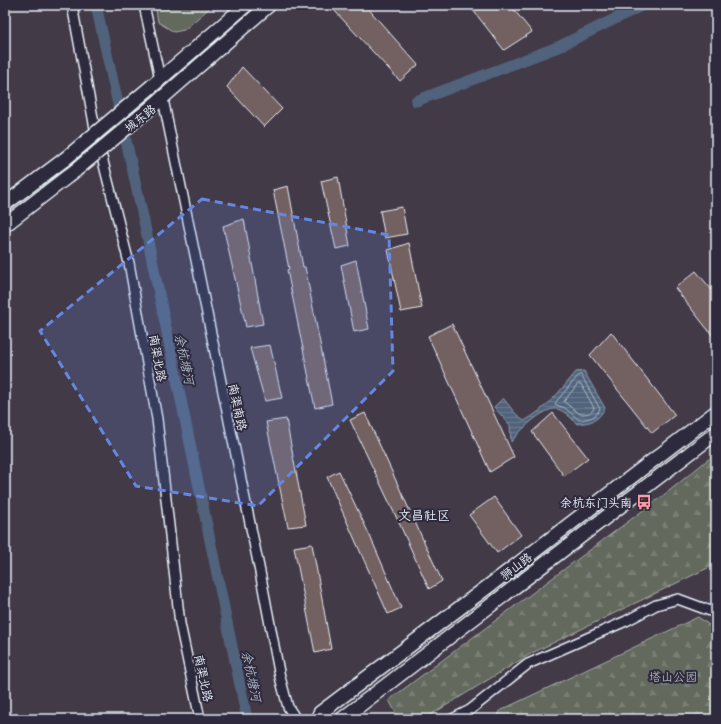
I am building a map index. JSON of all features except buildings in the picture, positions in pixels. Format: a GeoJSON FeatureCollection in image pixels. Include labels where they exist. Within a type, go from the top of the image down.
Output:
{"type":"FeatureCollection","features":[{"type":"Feature","properties":{"kind":"main road","name":"城东路"},"geometry":{"type":"LineString","coordinates":[[5,204],[65,159],[246,5]]}},
{"type":"Feature","properties":{"kind":"main road","name":"城东路"},"geometry":{"type":"LineString","coordinates":[[5,225],[76,170],[159,102],[269,5]]}},
{"type":"Feature","properties":{"kind":"main road","name":"狮山路"},"geometry":{"type":"LineString","coordinates":[[317,719],[320,713],[716,412]]}},
{"type":"Feature","properties":{"kind":"main road","name":"狮山路"},"geometry":{"type":"LineString","coordinates":[[342,719],[716,433]]}},
{"type":"Feature","properties":{"kind":"street","name":"南渠北路"},"geometry":{"type":"LineString","coordinates":[[72,5],[96,134],[129,263],[157,419],[180,624],[200,719]]}},
{"type":"Feature","properties":{"kind":"street"},"geometry":{"type":"LineString","coordinates":[[144,5],[156,82]]}},
{"type":"Feature","properties":{"kind":"street","name":"南渠南路"},"geometry":{"type":"LineString","coordinates":[[159,102],[260,572],[280,677],[288,706],[296,719]]}},
{"type":"Feature","properties":{"kind":"street"},"geometry":{"type":"LineString","coordinates":[[452,719],[470,710],[528,664],[626,621],[656,605],[678,599],[716,612]]}},
{"type":"Feature","properties":{"kind":"highlighted area"},"geometry":{"type":"Polygon","coordinates":[[[202,199],[389,235],[393,371],[258,506],[136,486],[40,331],[202,199]]]}},
{"type":"Feature","properties":{"kind":"green space"},"geometry":{"type":"Polygon","coordinates":[[[155,5],[213,5],[184,30],[174,32],[158,22],[155,5]]]}},
{"type":"Feature","properties":{"kind":"green space"},"geometry":{"type":"Polygon","coordinates":[[[716,453],[716,564],[532,653],[424,719],[399,719],[389,700],[669,491],[716,453]]]}},
{"type":"Feature","properties":{"kind":"green space","name":"塔山公园"},"geometry":{"type":"Polygon","coordinates":[[[698,617],[716,630],[716,719],[498,719],[499,711],[698,617]]]}},
{"type":"Feature","properties":{"kind":"water"},"geometry":{"type":"Polygon","coordinates":[[[584,371],[605,408],[597,419],[590,422],[577,424],[563,411],[551,409],[538,416],[511,442],[510,425],[494,407],[503,398],[515,413],[524,421],[546,405],[576,372],[584,371]]]}},
{"type":"Feature","properties":{"kind":"waterway","name":"余杭塘河"},"geometry":{"type":"LineString","coordinates":[[96,5],[145,226],[247,719]]}},
{"type":"Feature","properties":{"kind":"waterway"},"geometry":{"type":"LineString","coordinates":[[416,101],[558,47],[643,5]]}},
{"type":"Feature","properties":{"kind":"place","name":"余杭东门头南"},"geometry":{"type":"Point","coordinates":[644,502]}},
{"type":"Feature","properties":{"kind":"district","name":"文昌社区"},"geometry":{"type":"Point","coordinates":[424,515]}}]}
